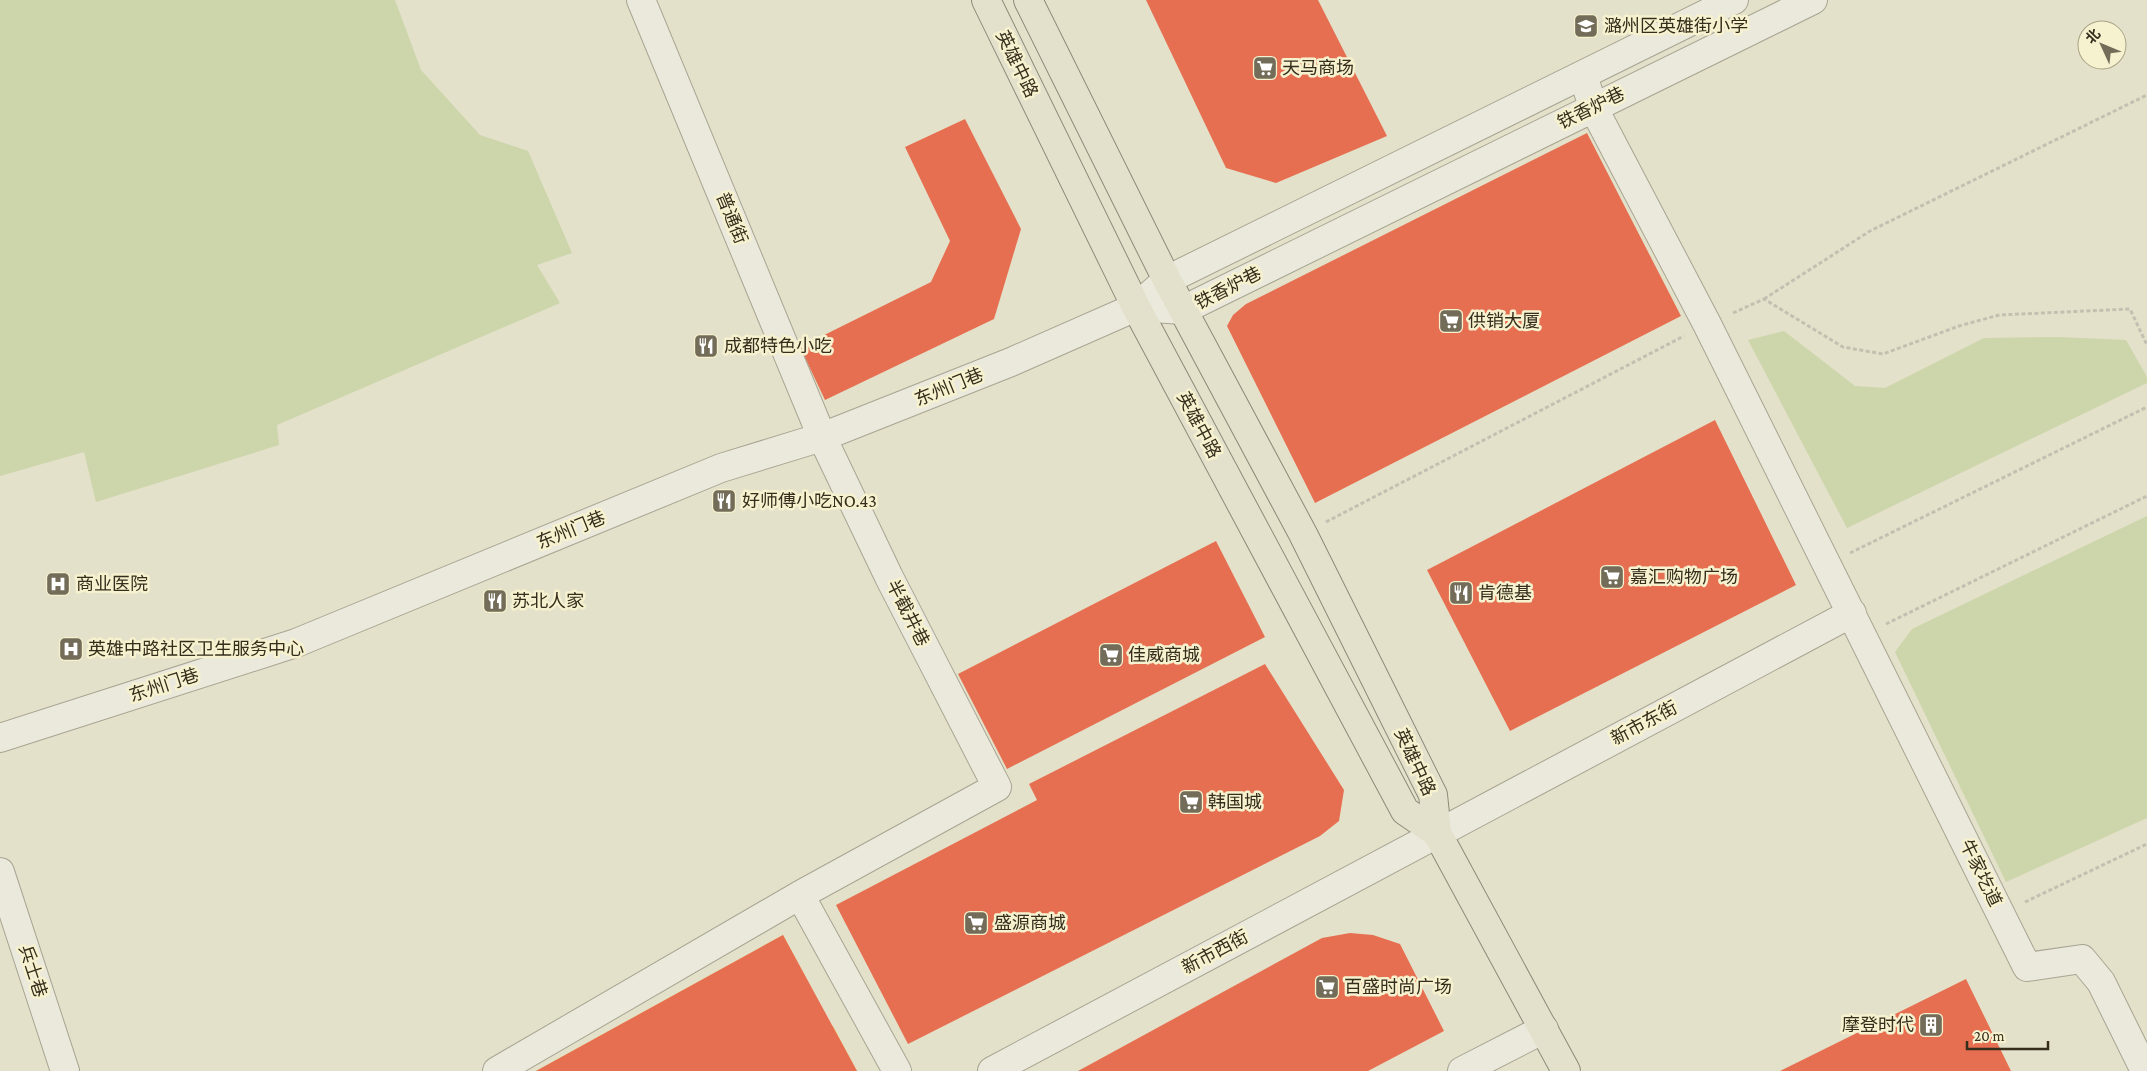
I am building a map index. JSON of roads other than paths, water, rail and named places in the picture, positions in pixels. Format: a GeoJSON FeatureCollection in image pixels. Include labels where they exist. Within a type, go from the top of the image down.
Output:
{"type":"FeatureCollection","features":[{"type":"Feature","properties":{"kind":"main road","name":"英雄中路"},"geometry":{"type":"LineString","coordinates":[[986,0],[1136,307],[1405,811],[1437,833]]}},
{"type":"Feature","properties":{"kind":"main road","name":"英雄中路"},"geometry":{"type":"LineString","coordinates":[[1028,0],[1167,280],[1303,534],[1433,795],[1437,833],[1566,1071]]}},
{"type":"Feature","properties":{"kind":"street","name":"普通街"},"geometry":{"type":"LineString","coordinates":[[641,0],[822,437]]}},
{"type":"Feature","properties":{"kind":"street","name":"铁香炉巷"},"geometry":{"type":"LineString","coordinates":[[1136,307],[1167,280],[1734,0]]}},
{"type":"Feature","properties":{"kind":"street","name":"铁香炉巷"},"geometry":{"type":"LineString","coordinates":[[1136,307],[1183,310],[1813,0]]}},
{"type":"Feature","properties":{"kind":"street","name":"牛家圪道"},"geometry":{"type":"LineString","coordinates":[[1583,75],[1593,108],[1707,324],[1858,624],[2027,968],[2082,958],[2101,982],[2145,1071]]}},
{"type":"Feature","properties":{"kind":"street","name":"东州门巷"},"geometry":{"type":"LineString","coordinates":[[0,738],[296,643],[721,468],[822,437],[1011,362],[1136,307]]}},
{"type":"Feature","properties":{"kind":"street","name":"半截井巷"},"geometry":{"type":"LineString","coordinates":[[800,895],[997,788],[889,576],[822,437]]}},
{"type":"Feature","properties":{"kind":"street","name":"新市东街"},"geometry":{"type":"LineString","coordinates":[[1437,833],[1858,624]]}},
{"type":"Feature","properties":{"kind":"street","name":"新市西街"},"geometry":{"type":"LineString","coordinates":[[992,1071],[1437,833]]}},
{"type":"Feature","properties":{"kind":"street","name":"兵士巷"},"geometry":{"type":"LineString","coordinates":[[0,872],[66,1071]]}},
{"type":"Feature","properties":{"kind":"street"},"geometry":{"type":"LineString","coordinates":[[497,1071],[800,895],[897,1071]]}},
{"type":"Feature","properties":{"kind":"street"},"geometry":{"type":"LineString","coordinates":[[1462,1071],[1544,1029]]}},
{"type":"Feature","properties":{"kind":"place","name":"潞州区英雄街小学"},"geometry":{"type":"Point","coordinates":[1586,26]}},
{"type":"Feature","properties":{"kind":"place","name":"天马商场"},"geometry":{"type":"Point","coordinates":[1265,68]}},
{"type":"Feature","properties":{"kind":"place","name":"供销大厦"},"geometry":{"type":"Point","coordinates":[1451,321]}},
{"type":"Feature","properties":{"kind":"place","name":"成都特色小吃"},"geometry":{"type":"Point","coordinates":[706,346]}},
{"type":"Feature","properties":{"kind":"place","name":"好师傅小吃NO.43"},"geometry":{"type":"Point","coordinates":[724,501]}},
{"type":"Feature","properties":{"kind":"place","name":"嘉汇购物广场"},"geometry":{"type":"Point","coordinates":[1612,577]}},
{"type":"Feature","properties":{"kind":"place","name":"商业医院"},"geometry":{"type":"Point","coordinates":[58,584]}},
{"type":"Feature","properties":{"kind":"place","name":"肯德基"},"geometry":{"type":"Point","coordinates":[1461,593]}},
{"type":"Feature","properties":{"kind":"place","name":"苏北人家"},"geometry":{"type":"Point","coordinates":[495,601]}},
{"type":"Feature","properties":{"kind":"place","name":"英雄中路社区卫生服务中心"},"geometry":{"type":"Point","coordinates":[71,649]}},
{"type":"Feature","properties":{"kind":"place","name":"佳威商城"},"geometry":{"type":"Point","coordinates":[1111,655]}},
{"type":"Feature","properties":{"kind":"place","name":"韩国城"},"geometry":{"type":"Point","coordinates":[1191,802]}},
{"type":"Feature","properties":{"kind":"place","name":"盛源商城"},"geometry":{"type":"Point","coordinates":[976,923]}},
{"type":"Feature","properties":{"kind":"place","name":"百盛时尚广场"},"geometry":{"type":"Point","coordinates":[1327,987]}},
{"type":"Feature","properties":{"kind":"place","name":"摩登时代"},"geometry":{"type":"Point","coordinates":[1931,1025]}}]}
